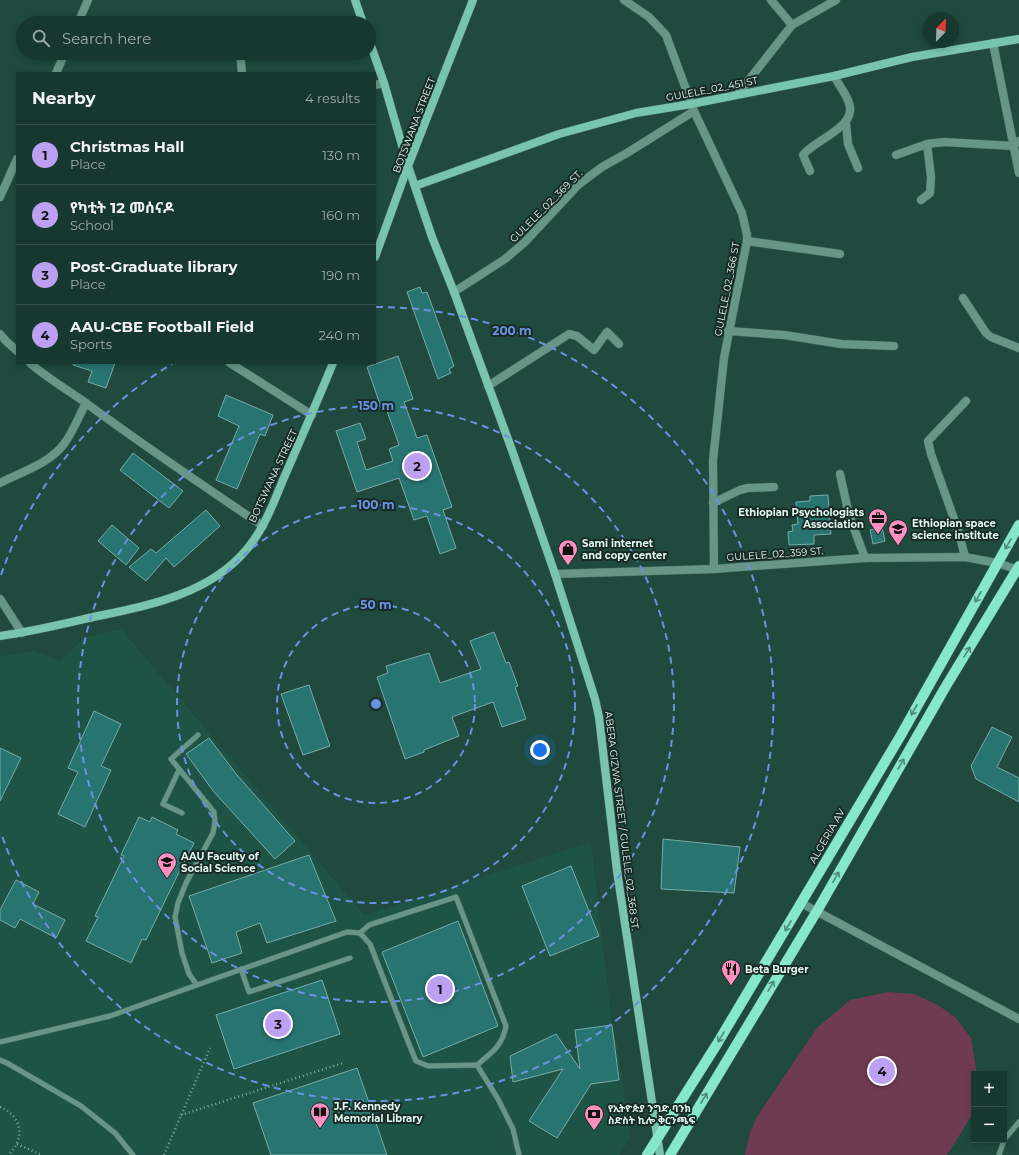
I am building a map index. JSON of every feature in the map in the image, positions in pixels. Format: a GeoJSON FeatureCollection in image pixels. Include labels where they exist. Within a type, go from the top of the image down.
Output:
{"type":"FeatureCollection","features":[{"type":"Feature","properties":{"kind":"main road"},"geometry":{"type":"LineString","coordinates":[[355,0],[361,16]]}},
{"type":"Feature","properties":{"kind":"main road","name":"BOTSWANA STREET"},"geometry":{"type":"LineString","coordinates":[[376,254],[408,166],[473,0]]}},
{"type":"Feature","properties":{"kind":"main road","name":"GULELE_02_451 ST"},"geometry":{"type":"LineString","coordinates":[[415,186],[559,134],[636,113],[693,107],[738,94],[834,76],[912,57],[1019,38]]}},
{"type":"Feature","properties":{"kind":"main road","name":"ABERA GIZWA STREET / GULELE_02_368 ST."},"geometry":{"type":"LineString","coordinates":[[376,60],[408,166],[432,237],[454,292],[513,453],[555,574],[599,718],[617,871],[660,1155]]}},
{"type":"Feature","properties":{"kind":"main road","name":"BOTSWANA STREET"},"geometry":{"type":"LineString","coordinates":[[0,636],[22,633],[144,606],[174,597],[199,587],[225,569],[247,550],[263,526],[312,415],[333,364]]}},
{"type":"Feature","properties":{"kind":"main road","name":"ALGERIA AV"},"geometry":{"type":"LineString","coordinates":[[647,1155],[717,1044],[901,735],[1019,525]]}},
{"type":"Feature","properties":{"kind":"main road"},"geometry":{"type":"LineString","coordinates":[[670,1155],[817,911],[946,686],[1018,568]]}},
{"type":"Feature","properties":{"kind":"street"},"geometry":{"type":"LineString","coordinates":[[81,16],[88,0]]}},
{"type":"Feature","properties":{"kind":"street","name":"GULELE_02_366 ST"},"geometry":{"type":"LineString","coordinates":[[624,0],[649,17],[666,35],[693,107],[742,213],[747,235],[728,331],[713,460],[714,569]]}},
{"type":"Feature","properties":{"kind":"street"},"geometry":{"type":"LineString","coordinates":[[771,0],[792,25]]}},
{"type":"Feature","properties":{"kind":"street"},"geometry":{"type":"LineString","coordinates":[[738,94],[792,25],[836,0]]}},
{"type":"Feature","properties":{"kind":"street"},"geometry":{"type":"LineString","coordinates":[[993,43],[1016,143],[1019,173]]}},
{"type":"Feature","properties":{"kind":"street"},"geometry":{"type":"LineString","coordinates":[[56,72],[62,60]]}},
{"type":"Feature","properties":{"kind":"street"},"geometry":{"type":"LineString","coordinates":[[241,60],[242,72]]}},
{"type":"Feature","properties":{"kind":"street"},"geometry":{"type":"LineString","coordinates":[[834,76],[850,104],[850,113],[846,123],[848,144],[858,168]]}},
{"type":"Feature","properties":{"kind":"street"},"geometry":{"type":"LineString","coordinates":[[376,85],[384,83]]}},
{"type":"Feature","properties":{"kind":"street","name":"GULELE_02_369 ST."},"geometry":{"type":"LineString","coordinates":[[454,292],[505,259],[525,242],[578,185],[602,167],[628,153],[693,107]]}},
{"type":"Feature","properties":{"kind":"street"},"geometry":{"type":"LineString","coordinates":[[810,171],[803,155],[808,149],[846,123]]}},
{"type":"Feature","properties":{"kind":"street"},"geometry":{"type":"LineString","coordinates":[[896,156],[927,144],[944,142],[1016,143]]}},
{"type":"Feature","properties":{"kind":"street"},"geometry":{"type":"LineString","coordinates":[[921,200],[930,193],[931,177],[927,144]]}},
{"type":"Feature","properties":{"kind":"street"},"geometry":{"type":"LineString","coordinates":[[0,197],[16,161]]}},
{"type":"Feature","properties":{"kind":"street"},"geometry":{"type":"LineString","coordinates":[[747,241],[840,254]]}},
{"type":"Feature","properties":{"kind":"street"},"geometry":{"type":"LineString","coordinates":[[963,298],[986,333],[991,337],[1019,348]]}},
{"type":"Feature","properties":{"kind":"street"},"geometry":{"type":"LineString","coordinates":[[728,331],[784,335],[841,344],[894,346]]}},
{"type":"Feature","properties":{"kind":"street"},"geometry":{"type":"LineString","coordinates":[[488,386],[570,334],[577,336],[594,350],[607,332],[620,344]]}},
{"type":"Feature","properties":{"kind":"street"},"geometry":{"type":"LineString","coordinates":[[0,334],[16,350]]}},
{"type":"Feature","properties":{"kind":"street"},"geometry":{"type":"LineString","coordinates":[[31,364],[40,372],[141,443],[263,526]]}},
{"type":"Feature","properties":{"kind":"street"},"geometry":{"type":"LineString","coordinates":[[232,364],[312,415]]}},
{"type":"Feature","properties":{"kind":"street"},"geometry":{"type":"LineString","coordinates":[[965,556],[959,533],[931,454],[928,441],[966,401]]}},
{"type":"Feature","properties":{"kind":"street"},"geometry":{"type":"LineString","coordinates":[[0,483],[44,462],[56,453],[64,444],[86,403]]}},
{"type":"Feature","properties":{"kind":"street"},"geometry":{"type":"LineString","coordinates":[[840,474],[849,515],[865,558]]}},
{"type":"Feature","properties":{"kind":"street"},"geometry":{"type":"LineString","coordinates":[[713,503],[740,490],[748,488],[774,487]]}},
{"type":"Feature","properties":{"kind":"street","name":"GULELE_02_359 ST."},"geometry":{"type":"LineString","coordinates":[[555,574],[714,569],[865,558],[965,556],[1018,568]]}},
{"type":"Feature","properties":{"kind":"street"},"geometry":{"type":"LineString","coordinates":[[0,599],[22,633]]}},
{"type":"Feature","properties":{"kind":"street"},"geometry":{"type":"LineString","coordinates":[[801,903],[1019,1019]]}},
{"type":"Feature","properties":{"kind":"lane"},"geometry":{"type":"LineString","coordinates":[[198,735],[170,759],[214,812],[215,822],[213,833],[186,883],[178,903],[175,918],[182,953],[189,974],[198,985]]}},
{"type":"Feature","properties":{"kind":"lane"},"geometry":{"type":"LineString","coordinates":[[179,770],[163,804],[182,813]]}},
{"type":"Feature","properties":{"kind":"lane"},"geometry":{"type":"LineString","coordinates":[[0,1042],[110,1016],[347,932],[360,933],[370,944],[416,1061],[428,1066],[477,1065],[499,1046],[504,1036],[506,1026],[456,897],[369,924],[360,933]]}},
{"type":"Feature","properties":{"kind":"lane"},"geometry":{"type":"LineString","coordinates":[[242,969],[249,992],[350,958]]}},
{"type":"Feature","properties":{"kind":"lane"},"geometry":{"type":"LineString","coordinates":[[0,1060],[82,1106],[116,1133],[133,1155]]}},
{"type":"Feature","properties":{"kind":"lane"},"geometry":{"type":"LineString","coordinates":[[477,1065],[498,1099],[513,1129],[519,1155]]}},
{"type":"Feature","properties":{"kind":"lane"},"geometry":{"type":"LineString","coordinates":[[999,1155],[1004,1140],[1019,1122]]}},
{"type":"Feature","properties":{"kind":"path"},"geometry":{"type":"LineString","coordinates":[[164,1155],[210,1048]]}},
{"type":"Feature","properties":{"kind":"path"},"geometry":{"type":"LineString","coordinates":[[181,1115],[343,1063]]}},
{"type":"Feature","properties":{"kind":"path"},"geometry":{"type":"LineString","coordinates":[[0,1107],[7,1109],[14,1116],[20,1133],[17,1144],[8,1155]]}},
{"type":"Feature","properties":{"kind":"path"},"geometry":{"type":"LineString","coordinates":[[17,1144],[42,1155]]}},
{"type":"Feature","properties":{"kind":"shaded area","name":"AAU Faculty of Social Science"},"geometry":{"type":"Polygon","coordinates":[[[121,629],[364,915],[591,842],[612,1025],[618,1049],[630,1138],[620,1155],[0,1155],[0,656],[33,651],[60,661],[85,637],[121,629]]]}},
{"type":"Feature","properties":{"kind":"shaded area"},"geometry":{"type":"Polygon","coordinates":[[[888,992],[914,994],[938,1005],[956,1018],[971,1038],[976,1071],[971,1071],[971,1117],[947,1155],[745,1155],[750,1132],[757,1117],[817,1028],[850,1000],[888,992]]]}},
{"type":"Feature","properties":{"kind":"building"},"geometry":{"type":"Polygon","coordinates":[[[420,287],[422,293],[427,292],[454,366],[449,369],[451,373],[438,379],[407,292],[420,287]]]}},
{"type":"Feature","properties":{"kind":"building"},"geometry":{"type":"Polygon","coordinates":[[[398,356],[413,399],[404,402],[417,438],[427,435],[452,507],[443,510],[456,548],[440,554],[427,516],[414,520],[399,478],[357,492],[336,431],[360,423],[366,439],[357,442],[366,470],[393,461],[389,449],[399,445],[386,408],[382,410],[367,367],[398,356]]]}},
{"type":"Feature","properties":{"kind":"building"},"geometry":{"type":"Polygon","coordinates":[[[115,364],[106,388],[88,382],[92,371],[73,365],[115,364]]]}},
{"type":"Feature","properties":{"kind":"building"},"geometry":{"type":"Polygon","coordinates":[[[226,395],[273,415],[265,436],[260,434],[237,489],[216,480],[239,426],[218,416],[226,395]]]}},
{"type":"Feature","properties":{"kind":"building"},"geometry":{"type":"Polygon","coordinates":[[[133,453],[183,491],[169,508],[120,470],[133,453]]]}},
{"type":"Feature","properties":{"kind":"building"},"geometry":{"type":"Polygon","coordinates":[[[828,495],[831,534],[814,535],[814,544],[789,545],[788,532],[793,531],[792,525],[798,524],[796,502],[810,501],[810,496],[828,495]]]}},
{"type":"Feature","properties":{"kind":"building"},"geometry":{"type":"Polygon","coordinates":[[[206,510],[220,526],[174,567],[166,558],[146,581],[129,567],[151,549],[156,553],[206,510]]]}},
{"type":"Feature","properties":{"kind":"building"},"geometry":{"type":"Polygon","coordinates":[[[112,525],[139,548],[126,565],[98,541],[112,525]]]}},
{"type":"Feature","properties":{"kind":"building","name":"Ethiopian Psychologists Association"},"geometry":{"type":"Polygon","coordinates":[[[882,527],[885,541],[873,544],[870,530],[882,527]]]}},
{"type":"Feature","properties":{"kind":"building"},"geometry":{"type":"Polygon","coordinates":[[[494,632],[506,663],[509,662],[518,686],[515,687],[526,719],[502,727],[493,702],[452,717],[459,736],[405,759],[377,677],[388,673],[386,666],[429,653],[440,683],[481,669],[470,641],[494,632]]]}},
{"type":"Feature","properties":{"kind":"building"},"geometry":{"type":"Polygon","coordinates":[[[309,685],[330,746],[303,755],[281,694],[309,685]]]}},
{"type":"Feature","properties":{"kind":"building"},"geometry":{"type":"Polygon","coordinates":[[[94,711],[121,724],[101,766],[111,770],[85,827],[58,814],[78,772],[68,768],[94,711]]]}},
{"type":"Feature","properties":{"kind":"building"},"geometry":{"type":"Polygon","coordinates":[[[992,727],[1012,737],[997,767],[1019,778],[1019,802],[976,779],[971,766],[992,727]]]}},
{"type":"Feature","properties":{"kind":"building"},"geometry":{"type":"Polygon","coordinates":[[[209,738],[237,775],[295,841],[275,859],[214,792],[186,754],[209,738]]]}},
{"type":"Feature","properties":{"kind":"building"},"geometry":{"type":"Polygon","coordinates":[[[0,748],[21,758],[0,801],[0,748]]]}},
{"type":"Feature","properties":{"kind":"building"},"geometry":{"type":"Polygon","coordinates":[[[139,817],[150,822],[152,817],[178,830],[176,834],[194,843],[146,940],[142,939],[131,963],[86,941],[98,917],[95,916],[124,856],[121,855],[139,817]]]}},
{"type":"Feature","properties":{"kind":"building"},"geometry":{"type":"Polygon","coordinates":[[[663,839],[740,847],[734,893],[661,889],[663,839]]]}},
{"type":"Feature","properties":{"kind":"building"},"geometry":{"type":"Polygon","coordinates":[[[309,855],[336,921],[267,943],[260,923],[236,932],[242,953],[212,963],[189,896],[309,855]]]}},
{"type":"Feature","properties":{"kind":"building"},"geometry":{"type":"Polygon","coordinates":[[[571,866],[599,936],[550,956],[522,886],[571,866]]]}},
{"type":"Feature","properties":{"kind":"building"},"geometry":{"type":"Polygon","coordinates":[[[16,880],[39,892],[33,904],[65,920],[56,938],[20,919],[15,928],[0,920],[0,910],[16,880]]]}},
{"type":"Feature","properties":{"kind":"building"},"geometry":{"type":"Polygon","coordinates":[[[458,921],[498,1026],[423,1057],[382,952],[458,921]]]}},
{"type":"Feature","properties":{"kind":"building"},"geometry":{"type":"Polygon","coordinates":[[[322,980],[340,1034],[234,1069],[216,1015],[322,980]]]}},
{"type":"Feature","properties":{"kind":"building"},"geometry":{"type":"Polygon","coordinates":[[[612,1025],[619,1080],[591,1084],[557,1138],[529,1121],[563,1069],[513,1082],[510,1056],[556,1034],[580,1069],[575,1030],[612,1025]]]}},
{"type":"Feature","properties":{"kind":"building","name":"J.F. Kennedy Memorial Library"},"geometry":{"type":"Polygon","coordinates":[[[357,1068],[387,1155],[271,1155],[253,1103],[357,1068]]]}},
{"type":"Feature","properties":{"kind":"place","name":"የካቲት 12 መሰናዶ"},"geometry":{"type":"Point","coordinates":[417,466]}},
{"type":"Feature","properties":{"kind":"place","name":"Ethiopian Psychologists Association"},"geometry":{"type":"Point","coordinates":[878,535]}},
{"type":"Feature","properties":{"kind":"place","name":"Ethiopian space science institute"},"geometry":{"type":"Point","coordinates":[898,546]}},
{"type":"Feature","properties":{"kind":"place","name":"Sami internet and copy center"},"geometry":{"type":"Point","coordinates":[568,566]}},
{"type":"Feature","properties":{"kind":"place","name":"AAU Faculty of Social Science"},"geometry":{"type":"Point","coordinates":[167,879]}},
{"type":"Feature","properties":{"kind":"place","name":"Beta Burger"},"geometry":{"type":"Point","coordinates":[731,986]}},
{"type":"Feature","properties":{"kind":"place","name":"Christmas Hall"},"geometry":{"type":"Point","coordinates":[440,989]}},
{"type":"Feature","properties":{"kind":"place","name":"Post-Graduate library"},"geometry":{"type":"Point","coordinates":[278,1024]}},
{"type":"Feature","properties":{"kind":"place","name":"AAU-CBE Football Field"},"geometry":{"type":"Point","coordinates":[882,1071]}},
{"type":"Feature","properties":{"kind":"place","name":"J.F. Kennedy Memorial Library"},"geometry":{"type":"Point","coordinates":[320,1129]}},
{"type":"Feature","properties":{"kind":"place","name":"የኢትዮጵያ ንግድ ባንክ ስድስት ኪሎ ቅርንጫፍ"},"geometry":{"type":"Point","coordinates":[594,1131]}}]}
